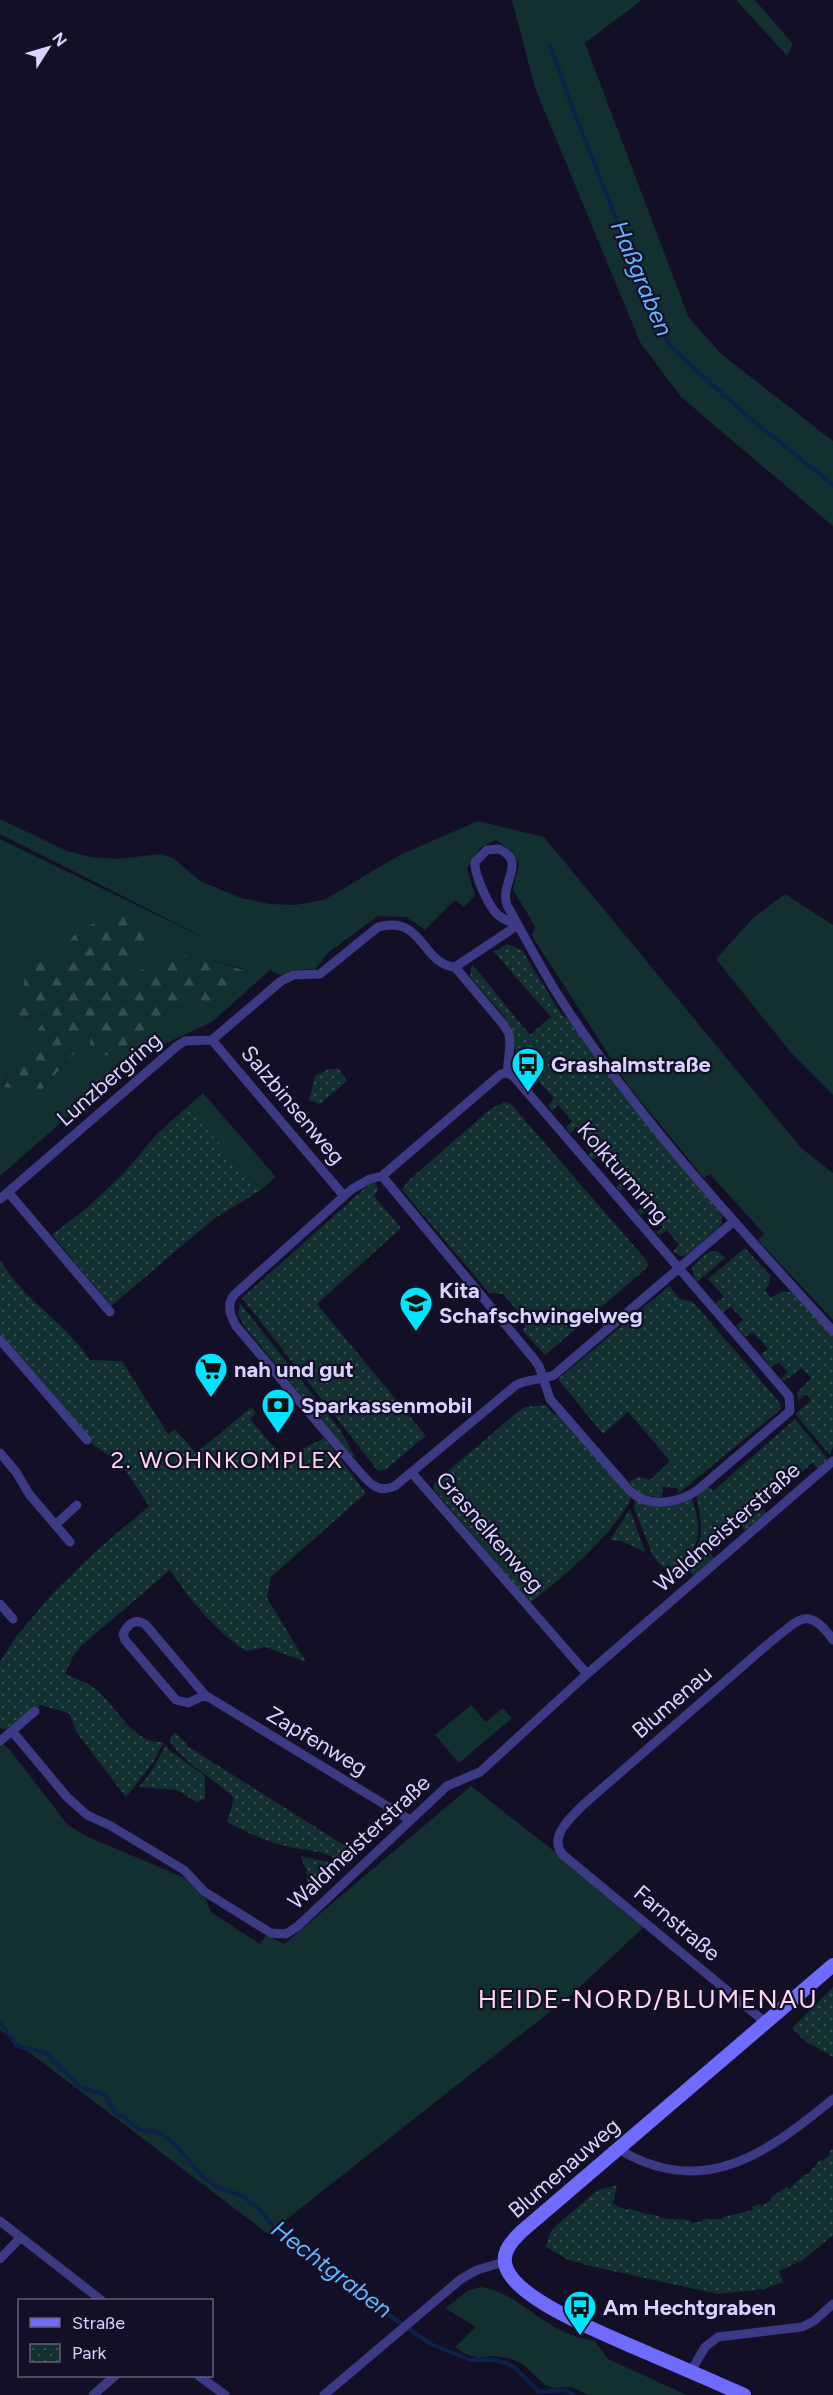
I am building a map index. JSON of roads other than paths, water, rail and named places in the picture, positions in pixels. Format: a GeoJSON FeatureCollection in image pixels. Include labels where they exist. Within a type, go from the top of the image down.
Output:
{"type":"FeatureCollection","features":[{"type":"Feature","properties":{"kind":"street"},"geometry":{"type":"LineString","coordinates":[[518,925],[503,919],[495,912],[477,875],[475,862],[487,850],[499,849],[511,858],[513,867],[504,897],[556,991],[629,1096],[675,1154],[833,1331]]}},
{"type":"Feature","properties":{"kind":"street"},"geometry":{"type":"LineString","coordinates":[[213,1040],[281,981],[294,975],[320,974],[378,927],[389,924],[409,929],[441,963],[455,967],[509,1034],[507,1073],[501,1074],[382,1176],[361,1184],[344,1196]]}},
{"type":"Feature","properties":{"kind":"street"},"geometry":{"type":"LineString","coordinates":[[455,967],[518,925]]}},
{"type":"Feature","properties":{"kind":"street","name":"Lunzbergring"},"geometry":{"type":"LineString","coordinates":[[4,1196],[177,1046],[185,1041],[213,1040]]}},
{"type":"Feature","properties":{"kind":"street","name":"Salzbinsenweg"},"geometry":{"type":"LineString","coordinates":[[213,1040],[344,1196]]}},
{"type":"Feature","properties":{"kind":"street","name":"Kolkturmring"},"geometry":{"type":"LineString","coordinates":[[507,1073],[513,1076],[536,1102],[789,1396],[790,1411],[699,1489],[682,1500],[654,1502],[638,1498],[630,1491],[550,1399],[543,1379]]}},
{"type":"Feature","properties":{"kind":"street"},"geometry":{"type":"LineString","coordinates":[[382,1176],[534,1359],[543,1379]]}},
{"type":"Feature","properties":{"kind":"street"},"geometry":{"type":"LineString","coordinates":[[4,1196],[110,1312]]}},
{"type":"Feature","properties":{"kind":"street","name":"Grasnelkenweg"},"geometry":{"type":"LineString","coordinates":[[344,1196],[235,1294],[229,1305],[230,1316],[236,1326],[373,1486],[379,1489],[391,1488],[412,1473],[587,1674]]}},
{"type":"Feature","properties":{"kind":"street"},"geometry":{"type":"LineString","coordinates":[[412,1473],[516,1385],[524,1381],[554,1375],[734,1221]]}},
{"type":"Feature","properties":{"kind":"street"},"geometry":{"type":"LineString","coordinates":[[0,1340],[87,1440]]}},
{"type":"Feature","properties":{"kind":"street"},"geometry":{"type":"LineString","coordinates":[[0,1453],[16,1472],[28,1494],[70,1542]]}},
{"type":"Feature","properties":{"kind":"street","name":"Waldmeisterstraße"},"geometry":{"type":"LineString","coordinates":[[12,1731],[79,1810],[184,1870],[211,1896],[271,1933],[286,1934],[298,1926],[447,1786],[480,1772],[587,1674],[833,1461]]}},
{"type":"Feature","properties":{"kind":"street"},"geometry":{"type":"LineString","coordinates":[[55,1525],[77,1505]]}},
{"type":"Feature","properties":{"kind":"street"},"geometry":{"type":"LineString","coordinates":[[0,1604],[13,1619]]}},
{"type":"Feature","properties":{"kind":"street","name":"Blumenau"},"geometry":{"type":"LineString","coordinates":[[562,1854],[557,1840],[565,1823],[768,1644],[806,1618],[819,1622],[833,1640]]}},
{"type":"Feature","properties":{"kind":"street","name":"Zapfenweg"},"geometry":{"type":"LineString","coordinates":[[205,1695],[188,1703],[176,1700],[125,1640],[123,1634],[127,1627],[139,1621],[145,1624],[205,1695],[410,1820]]}},
{"type":"Feature","properties":{"kind":"street"},"geometry":{"type":"LineString","coordinates":[[0,1741],[35,1711]]}},
{"type":"Feature","properties":{"kind":"street","name":"Farnstraße"},"geometry":{"type":"LineString","coordinates":[[562,1854],[765,2022]]}},
{"type":"Feature","properties":{"kind":"street","name":"Blumenauweg"},"geometry":{"type":"LineString","coordinates":[[504,2262],[508,2248],[514,2239],[833,1965]]}},
{"type":"Feature","properties":{"kind":"street"},"geometry":{"type":"LineString","coordinates":[[618,2149],[635,2159],[692,2172],[719,2169],[780,2140],[833,2099]]}},
{"type":"Feature","properties":{"kind":"street"},"geometry":{"type":"LineString","coordinates":[[0,2221],[98,2299]]}},
{"type":"Feature","properties":{"kind":"street"},"geometry":{"type":"LineString","coordinates":[[0,2259],[20,2238]]}},
{"type":"Feature","properties":{"kind":"street"},"geometry":{"type":"LineString","coordinates":[[324,2395],[467,2274],[504,2262],[507,2271],[521,2286],[555,2311],[582,2325],[744,2395]]}},
{"type":"Feature","properties":{"kind":"street"},"geometry":{"type":"LineString","coordinates":[[691,2371],[705,2347],[718,2337],[802,2327],[814,2321],[833,2304]]}},
{"type":"Feature","properties":{"kind":"street"},"geometry":{"type":"LineString","coordinates":[[93,2395],[114,2377]]}},
{"type":"Feature","properties":{"kind":"street"},"geometry":{"type":"LineString","coordinates":[[200,2377],[225,2395]]}},
{"type":"Feature","properties":{"kind":"waterway","name":"Haßgraben"},"geometry":{"type":"LineString","coordinates":[[550,45],[652,310],[670,346],[738,408],[833,485]]}},
{"type":"Feature","properties":{"kind":"waterway","name":"Hechtgraben"},"geometry":{"type":"LineString","coordinates":[[0,2022],[17,2046],[46,2053],[80,2087],[105,2095],[116,2114],[127,2119],[138,2129],[160,2133],[176,2145],[201,2175],[216,2187],[243,2196],[259,2209],[277,2231],[431,2344],[470,2360],[496,2360],[513,2366],[539,2392],[565,2390],[574,2395]]}},
{"type":"Feature","properties":{"kind":"place","name":"Grashalmstraße"},"geometry":{"type":"Point","coordinates":[528,1093]}},
{"type":"Feature","properties":{"kind":"place","name":"Kita Schafschwingelweg"},"geometry":{"type":"Point","coordinates":[416,1332]}},
{"type":"Feature","properties":{"kind":"place","name":"nah und gut"},"geometry":{"type":"Point","coordinates":[211,1398]}},
{"type":"Feature","properties":{"kind":"place","name":"Sparkassenmobil"},"geometry":{"type":"Point","coordinates":[278,1434]}},
{"type":"Feature","properties":{"kind":"place","name":"Am Hechtgraben"},"geometry":{"type":"Point","coordinates":[580,2336]}},
{"type":"Feature","properties":{"kind":"district","name":"2. WOHNKOMPLEX"},"geometry":{"type":"Point","coordinates":[227,1459]}},
{"type":"Feature","properties":{"kind":"district","name":"HEIDE-NORD/BLUMENAU"},"geometry":{"type":"Point","coordinates":[648,1999]}}]}
